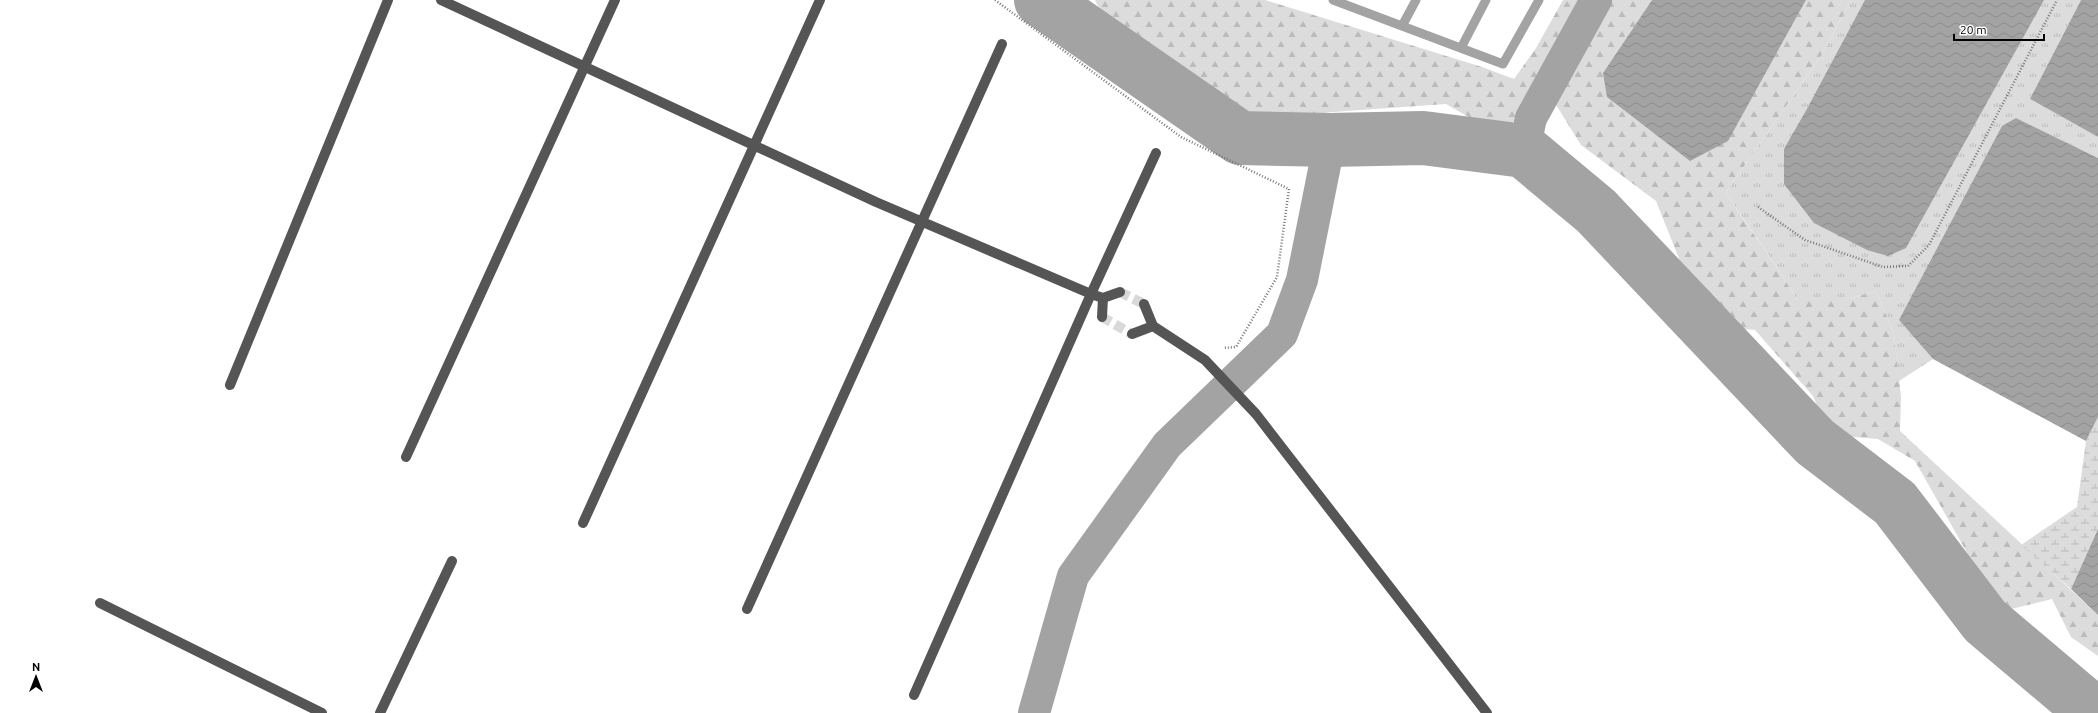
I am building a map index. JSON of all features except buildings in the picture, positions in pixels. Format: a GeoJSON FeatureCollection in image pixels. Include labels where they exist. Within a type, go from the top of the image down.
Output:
{"type":"FeatureCollection","features":[{"type":"Feature","properties":{"kind":"street"},"geometry":{"type":"LineString","coordinates":[[230,385],[388,0]]}},
{"type":"Feature","properties":{"kind":"street"},"geometry":{"type":"LineString","coordinates":[[441,0],[754,146],[1091,294],[1102,298],[1120,292]]}},
{"type":"Feature","properties":{"kind":"street"},"geometry":{"type":"LineString","coordinates":[[406,457],[615,0]]}},
{"type":"Feature","properties":{"kind":"street"},"geometry":{"type":"LineString","coordinates":[[583,523],[820,0]]}},
{"type":"Feature","properties":{"kind":"street"},"geometry":{"type":"LineString","coordinates":[[747,609],[1002,44]]}},
{"type":"Feature","properties":{"kind":"street"},"geometry":{"type":"LineString","coordinates":[[914,695],[1091,294],[1156,153]]}},
{"type":"Feature","properties":{"kind":"street"},"geometry":{"type":"LineString","coordinates":[[1102,298],[1102,317]]}},
{"type":"Feature","properties":{"kind":"street"},"geometry":{"type":"LineString","coordinates":[[1144,304],[1153,326],[1205,360],[1256,414],[1487,713]]}},
{"type":"Feature","properties":{"kind":"street"},"geometry":{"type":"LineString","coordinates":[[1132,334],[1153,326]]}},
{"type":"Feature","properties":{"kind":"street"},"geometry":{"type":"LineString","coordinates":[[380,713],[452,561]]}},
{"type":"Feature","properties":{"kind":"street"},"geometry":{"type":"LineString","coordinates":[[100,603],[322,713]]}},
{"type":"Feature","properties":{"kind":"path"},"geometry":{"type":"LineString","coordinates":[[995,0],[1181,136],[1290,189],[1277,277],[1236,347],[1193,352]]}},
{"type":"Feature","properties":{"kind":"path"},"geometry":{"type":"LineString","coordinates":[[1758,207],[1805,240],[1883,267],[1908,266],[1929,245],[2057,0]]}},
{"type":"Feature","properties":{"kind":"green space"},"geometry":{"type":"Polygon","coordinates":[[[1095,0],[1265,0],[1482,67],[1514,79],[1536,48],[1563,0],[1652,0],[1603,73],[1728,140],[1806,0],[1851,0],[1821,56],[1726,192],[1781,273],[1798,301],[1843,301],[1876,291],[1894,334],[1901,397],[1900,431],[2098,615],[2098,656],[2071,637],[2052,599],[2011,609],[1990,593],[1915,461],[1878,439],[1830,435],[1813,396],[1755,330],[1721,327],[1684,271],[1656,201],[1581,145],[1553,100],[1514,122],[1486,127],[1446,104],[1332,112],[1249,122],[1183,71],[1121,29],[1101,10],[1095,0]]]}},
{"type":"Feature","properties":{"kind":"green space"},"geometry":{"type":"Polygon","coordinates":[[[1851,0],[2081,0],[2030,99],[2098,137],[2098,158],[2016,118],[1899,320],[1933,359],[1899,381],[1894,334],[1876,291],[1843,301],[1798,301],[1781,273],[1726,192],[1821,56],[1851,0]]]}},
{"type":"Feature","properties":{"kind":"green space"},"geometry":{"type":"Polygon","coordinates":[[[2098,417],[2098,529],[2071,589],[2021,545],[2077,507],[2086,441],[2098,417]]]}},
{"type":"Feature","properties":{"kind":"water"},"geometry":{"type":"Polygon","coordinates":[[[1652,0],[1806,0],[1728,141],[1690,161],[1607,97],[1603,73],[1652,0]]]}},
{"type":"Feature","properties":{"kind":"water"},"geometry":{"type":"Polygon","coordinates":[[[1865,0],[2044,0],[1906,248],[1888,256],[1867,250],[1814,223],[1784,184],[1784,149],[1865,0]]]}},
{"type":"Feature","properties":{"kind":"water"},"geometry":{"type":"Polygon","coordinates":[[[2081,0],[2098,0],[2098,137],[2030,99],[2081,0]]]}},
{"type":"Feature","properties":{"kind":"water"},"geometry":{"type":"Polygon","coordinates":[[[2016,118],[2098,158],[2098,417],[2086,441],[1933,359],[1899,320],[2002,126],[2016,118]]]}},
{"type":"Feature","properties":{"kind":"water"},"geometry":{"type":"Polygon","coordinates":[[[2098,529],[2098,615],[2071,589],[2098,529]]]}},
{"type":"Feature","properties":{"kind":"waterway"},"geometry":{"type":"LineString","coordinates":[[1041,0],[1240,138],[1330,140],[1423,138],[1524,151],[1596,211],[1815,442],[1895,503],[1985,621],[2094,713]]}},
{"type":"Feature","properties":{"kind":"waterway"},"geometry":{"type":"LineString","coordinates":[[1333,0],[1503,64],[1539,0]]}},
{"type":"Feature","properties":{"kind":"waterway"},"geometry":{"type":"LineString","coordinates":[[1402,26],[1416,0]]}},
{"type":"Feature","properties":{"kind":"waterway"},"geometry":{"type":"LineString","coordinates":[[1461,48],[1486,0]]}},
{"type":"Feature","properties":{"kind":"waterway"},"geometry":{"type":"LineString","coordinates":[[1524,151],[1531,118],[1596,0]]}},
{"type":"Feature","properties":{"kind":"waterway"},"geometry":{"type":"LineString","coordinates":[[1034,713],[1073,576],[1167,445],[1282,334],[1302,280],[1330,140]]}},
{"type":"Feature","properties":{"kind":"tunnel"},"geometry":{"type":"LineString","coordinates":[[1120,292],[1144,304]]}},
{"type":"Feature","properties":{"kind":"tunnel"},"geometry":{"type":"LineString","coordinates":[[1102,317],[1132,334]]}}]}
